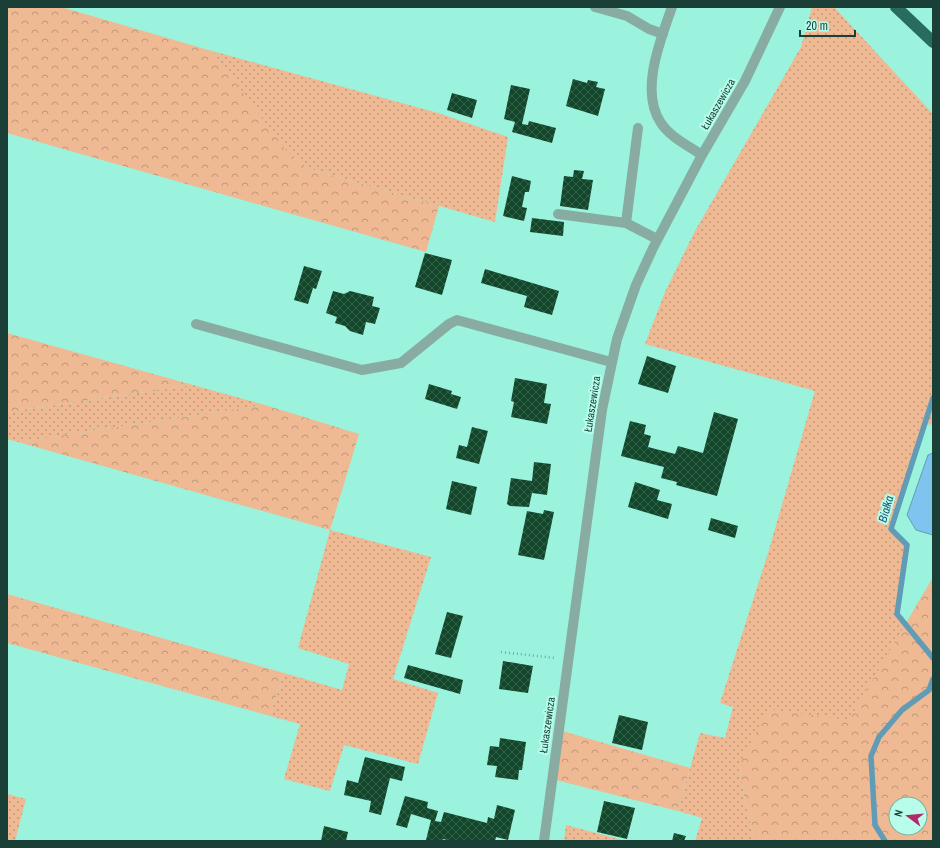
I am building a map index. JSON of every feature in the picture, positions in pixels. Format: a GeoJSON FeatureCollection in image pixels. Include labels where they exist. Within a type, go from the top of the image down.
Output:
{"type":"FeatureCollection","features":[{"type":"Feature","properties":{"kind":"highway"},"geometry":{"type":"LineString","coordinates":[[896,7],[933,42]]}},
{"type":"Feature","properties":{"kind":"street"},"geometry":{"type":"LineString","coordinates":[[594,7],[627,16],[649,29],[663,34]]}},
{"type":"Feature","properties":{"kind":"street"},"geometry":{"type":"LineString","coordinates":[[672,7],[654,64],[653,98],[656,112],[661,123],[672,134],[702,155]]}},
{"type":"Feature","properties":{"kind":"street","name":"Łukaszewicza"},"geometry":{"type":"LineString","coordinates":[[544,841],[602,410],[617,339],[636,285],[657,240],[702,155],[754,64],[780,7]]}},
{"type":"Feature","properties":{"kind":"street"},"geometry":{"type":"LineString","coordinates":[[626,223],[638,128]]}},
{"type":"Feature","properties":{"kind":"street"},"geometry":{"type":"LineString","coordinates":[[558,214],[626,223],[657,240]]}},
{"type":"Feature","properties":{"kind":"street"},"geometry":{"type":"LineString","coordinates":[[196,324],[362,370],[401,362],[449,324],[457,320],[612,362]]}},
{"type":"Feature","properties":{"kind":"path"},"geometry":{"type":"LineString","coordinates":[[502,652],[568,659]]}},
{"type":"Feature","properties":{"kind":"green space"},"geometry":{"type":"Polygon","coordinates":[[[7,7],[61,7],[212,51],[285,149],[307,168],[439,206],[426,252],[7,133],[7,7]]]}},
{"type":"Feature","properties":{"kind":"green space"},"geometry":{"type":"Polygon","coordinates":[[[812,7],[834,7],[933,114],[933,424],[924,425],[891,529],[907,545],[897,614],[906,625],[849,720],[739,765],[745,802],[755,841],[695,841],[702,818],[678,811],[700,733],[725,738],[733,707],[720,703],[768,553],[815,391],[645,344],[665,292],[695,231],[801,47],[812,7]]]}},
{"type":"Feature","properties":{"kind":"green space"},"geometry":{"type":"Polygon","coordinates":[[[212,51],[438,113],[508,137],[495,222],[307,168],[285,150],[212,51]]]}},
{"type":"Feature","properties":{"kind":"green space"},"geometry":{"type":"Polygon","coordinates":[[[7,333],[193,385],[7,412],[7,333]]]}},
{"type":"Feature","properties":{"kind":"green space"},"geometry":{"type":"Polygon","coordinates":[[[193,385],[265,405],[18,442],[7,439],[7,412],[193,385]]]}},
{"type":"Feature","properties":{"kind":"green space"},"geometry":{"type":"Polygon","coordinates":[[[265,405],[359,434],[330,530],[18,442],[265,405]]]}},
{"type":"Feature","properties":{"kind":"green space"},"geometry":{"type":"Polygon","coordinates":[[[330,530],[431,557],[393,679],[438,693],[418,764],[344,745],[330,791],[284,779],[300,724],[270,716],[284,673],[342,690],[349,664],[298,648],[330,530]]]}},
{"type":"Feature","properties":{"kind":"green space"},"geometry":{"type":"Polygon","coordinates":[[[933,577],[933,841],[755,841],[745,802],[739,765],[768,709],[849,720],[933,577]]]}},
{"type":"Feature","properties":{"kind":"green space"},"geometry":{"type":"Polygon","coordinates":[[[7,594],[284,673],[270,716],[7,643],[7,594]]]}},
{"type":"Feature","properties":{"kind":"green space"},"geometry":{"type":"Polygon","coordinates":[[[559,730],[690,768],[678,811],[552,779],[559,730]]]}},
{"type":"Feature","properties":{"kind":"green space"},"geometry":{"type":"Polygon","coordinates":[[[7,794],[26,799],[15,841],[7,841],[7,794]]]}},
{"type":"Feature","properties":{"kind":"green space"},"geometry":{"type":"Polygon","coordinates":[[[566,825],[626,841],[564,841],[566,825]]]}},
{"type":"Feature","properties":{"kind":"water"},"geometry":{"type":"Polygon","coordinates":[[[933,453],[933,535],[916,530],[907,515],[928,455],[933,453]]]}},
{"type":"Feature","properties":{"kind":"building"},"geometry":{"type":"Polygon","coordinates":[[[573,79],[587,83],[588,80],[598,82],[596,87],[605,89],[598,116],[566,106],[573,79]]]}},
{"type":"Feature","properties":{"kind":"building"},"geometry":{"type":"Polygon","coordinates":[[[511,85],[530,89],[522,124],[528,125],[529,121],[556,128],[552,143],[512,132],[515,122],[504,119],[511,85]]]}},
{"type":"Feature","properties":{"kind":"building"},"geometry":{"type":"Polygon","coordinates":[[[452,93],[477,100],[472,118],[447,110],[452,93]]]}},
{"type":"Feature","properties":{"kind":"building"},"geometry":{"type":"Polygon","coordinates":[[[574,170],[584,171],[582,179],[593,180],[588,210],[560,206],[564,176],[573,177],[574,170]]]}},
{"type":"Feature","properties":{"kind":"building"},"geometry":{"type":"Polygon","coordinates":[[[512,176],[531,181],[529,192],[525,192],[522,207],[527,208],[524,221],[503,216],[512,176]]]}},
{"type":"Feature","properties":{"kind":"building"},"geometry":{"type":"Polygon","coordinates":[[[532,218],[564,222],[563,236],[530,232],[532,218]]]}},
{"type":"Feature","properties":{"kind":"building"},"geometry":{"type":"Polygon","coordinates":[[[425,253],[452,260],[442,295],[415,287],[425,253]]]}},
{"type":"Feature","properties":{"kind":"building"},"geometry":{"type":"Polygon","coordinates":[[[304,266],[322,271],[316,289],[313,288],[308,304],[294,300],[304,266]]]}},
{"type":"Feature","properties":{"kind":"building"},"geometry":{"type":"Polygon","coordinates":[[[485,269],[559,291],[552,315],[524,307],[527,296],[481,283],[485,269]]]}},
{"type":"Feature","properties":{"kind":"building"},"geometry":{"type":"Polygon","coordinates":[[[333,291],[344,294],[350,291],[374,297],[372,306],[380,308],[375,324],[366,322],[363,335],[350,331],[345,326],[335,323],[337,317],[326,313],[333,291]]]}},
{"type":"Feature","properties":{"kind":"building"},"geometry":{"type":"Polygon","coordinates":[[[647,356],[676,366],[668,393],[638,384],[647,356]]]}},
{"type":"Feature","properties":{"kind":"building"},"geometry":{"type":"Polygon","coordinates":[[[515,378],[547,384],[544,403],[551,404],[547,424],[511,417],[514,402],[511,401],[515,378]]]}},
{"type":"Feature","properties":{"kind":"building"},"geometry":{"type":"Polygon","coordinates":[[[429,384],[452,391],[451,394],[461,397],[457,409],[425,399],[429,384]]]}},
{"type":"Feature","properties":{"kind":"building"},"geometry":{"type":"Polygon","coordinates":[[[714,412],[738,419],[717,496],[676,485],[677,482],[661,478],[664,467],[621,456],[630,421],[646,425],[644,434],[651,436],[648,447],[675,454],[678,446],[703,453],[714,412]]]}},
{"type":"Feature","properties":{"kind":"building"},"geometry":{"type":"Polygon","coordinates":[[[472,427],[488,431],[479,464],[456,458],[459,445],[467,447],[472,427]]]}},
{"type":"Feature","properties":{"kind":"building"},"geometry":{"type":"Polygon","coordinates":[[[534,462],[551,464],[547,495],[532,493],[529,507],[510,506],[507,504],[511,478],[532,481],[534,462]]]}},
{"type":"Feature","properties":{"kind":"building"},"geometry":{"type":"Polygon","coordinates":[[[452,481],[477,487],[471,515],[446,509],[452,481]]]}},
{"type":"Feature","properties":{"kind":"building"},"geometry":{"type":"Polygon","coordinates":[[[635,482],[660,490],[657,500],[672,504],[668,519],[628,507],[635,482]]]}},
{"type":"Feature","properties":{"kind":"building"},"geometry":{"type":"Polygon","coordinates":[[[544,510],[554,512],[544,560],[518,555],[527,511],[543,514],[544,510]]]}},
{"type":"Feature","properties":{"kind":"building"},"geometry":{"type":"Polygon","coordinates":[[[711,518],[738,526],[735,538],[708,530],[711,518]]]}},
{"type":"Feature","properties":{"kind":"building"},"geometry":{"type":"Polygon","coordinates":[[[447,612],[463,616],[451,658],[435,654],[447,612]]]}},
{"type":"Feature","properties":{"kind":"building"},"geometry":{"type":"Polygon","coordinates":[[[503,661],[533,666],[528,693],[499,689],[503,661]]]}},
{"type":"Feature","properties":{"kind":"building"},"geometry":{"type":"Polygon","coordinates":[[[408,665],[463,680],[460,694],[404,678],[408,665]]]}},
{"type":"Feature","properties":{"kind":"building"},"geometry":{"type":"Polygon","coordinates":[[[619,715],[648,722],[642,750],[612,743],[619,715]]]}},
{"type":"Feature","properties":{"kind":"building"},"geometry":{"type":"Polygon","coordinates":[[[500,738],[526,742],[522,770],[519,770],[518,780],[495,777],[497,766],[487,765],[490,746],[499,747],[500,738]]]}},
{"type":"Feature","properties":{"kind":"building"},"geometry":{"type":"Polygon","coordinates":[[[365,757],[405,767],[402,781],[390,778],[381,815],[369,812],[371,801],[344,795],[347,780],[358,783],[365,757]]]}},
{"type":"Feature","properties":{"kind":"building"},"geometry":{"type":"Polygon","coordinates":[[[405,796],[428,802],[427,808],[438,811],[435,821],[441,822],[444,812],[487,823],[488,817],[494,819],[497,805],[515,810],[508,840],[496,837],[495,841],[451,841],[443,839],[442,841],[426,840],[431,820],[411,814],[407,828],[396,825],[405,796]]]}},
{"type":"Feature","properties":{"kind":"building"},"geometry":{"type":"Polygon","coordinates":[[[604,801],[635,808],[627,839],[597,832],[604,801]]]}},
{"type":"Feature","properties":{"kind":"building"},"geometry":{"type":"Polygon","coordinates":[[[324,826],[348,832],[346,841],[321,841],[324,826]]]}},
{"type":"Feature","properties":{"kind":"building"},"geometry":{"type":"Polygon","coordinates":[[[674,833],[686,836],[684,841],[672,841],[674,833]]]}},
{"type":"Feature","properties":{"kind":"waterway","name":"Białka"},"geometry":{"type":"LineString","coordinates":[[933,398],[891,529],[907,545],[897,614],[933,658]]}},
{"type":"Feature","properties":{"kind":"waterway","name":"Białka"},"geometry":{"type":"LineString","coordinates":[[885,841],[875,825],[871,756],[879,737],[902,710],[929,690],[933,679]]}}]}
